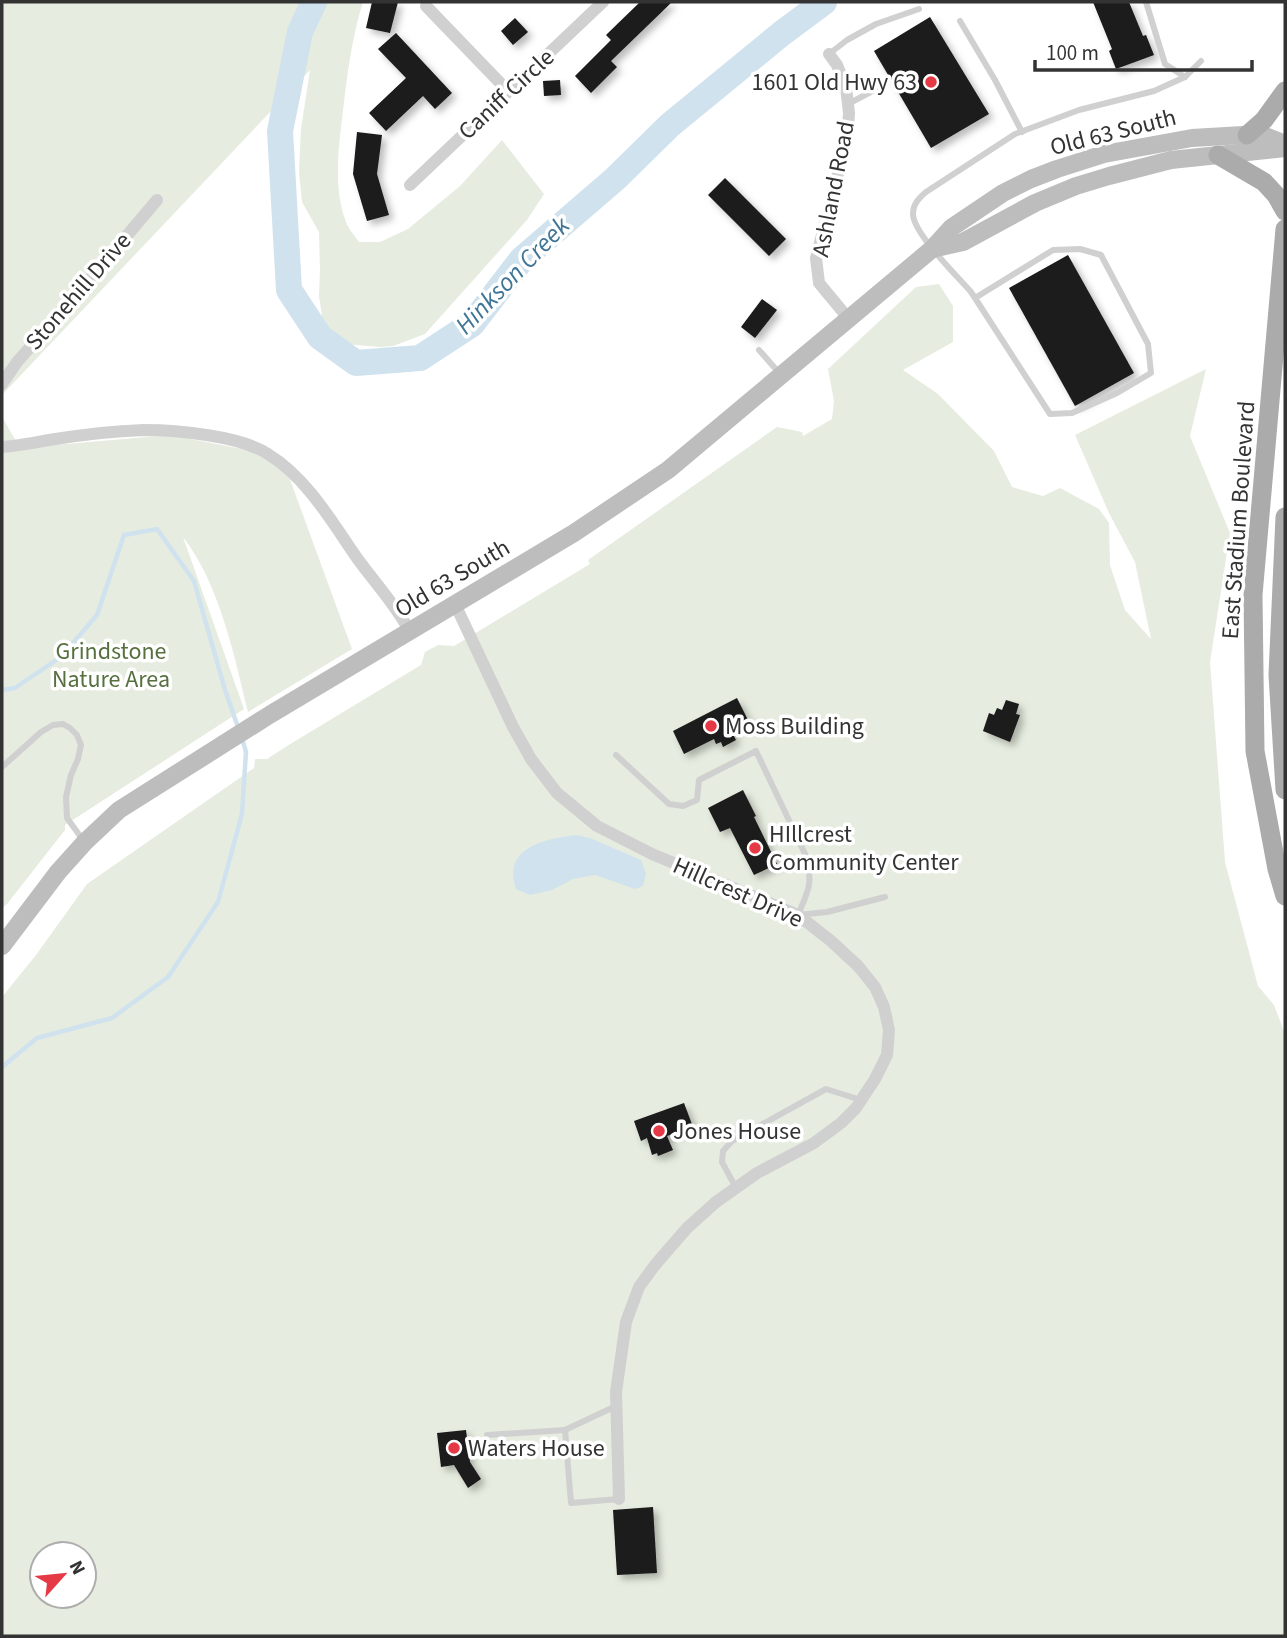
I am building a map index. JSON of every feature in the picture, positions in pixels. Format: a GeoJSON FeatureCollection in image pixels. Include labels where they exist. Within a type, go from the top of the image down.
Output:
{"type":"FeatureCollection","features":[{"type":"Feature","properties":{"kind":"main road"},"geometry":{"type":"LineString","coordinates":[[1247,135],[1264,120],[1285,91]]}},
{"type":"Feature","properties":{"kind":"main road","name":"Old 63 South"},"geometry":{"type":"LineString","coordinates":[[2,946],[58,872],[85,842],[120,810],[271,715],[574,533],[668,470],[932,249],[951,228],[1003,193],[1031,179],[1104,154],[1192,138],[1260,134],[1285,146]]}},
{"type":"Feature","properties":{"kind":"main road","name":"Old 63 South"},"geometry":{"type":"LineString","coordinates":[[932,249],[963,242],[1035,203],[1076,186],[1171,160],[1285,146]]}},
{"type":"Feature","properties":{"kind":"main road"},"geometry":{"type":"LineString","coordinates":[[1218,155],[1264,182],[1285,211]]}},
{"type":"Feature","properties":{"kind":"main road","name":"East Stadium Boulevard"},"geometry":{"type":"LineString","coordinates":[[1285,229],[1252,595],[1255,751],[1277,869],[1285,896]]}},
{"type":"Feature","properties":{"kind":"main road","name":"East Stadium Boulevard"},"geometry":{"type":"LineString","coordinates":[[1285,517],[1278,675],[1285,790]]}},
{"type":"Feature","properties":{"kind":"street","name":"Caniff Circle"},"geometry":{"type":"LineString","coordinates":[[410,186],[603,2]]}},
{"type":"Feature","properties":{"kind":"street"},"geometry":{"type":"LineString","coordinates":[[426,6],[508,91]]}},
{"type":"Feature","properties":{"kind":"street","name":"Ashland Road"},"geometry":{"type":"LineString","coordinates":[[829,54],[846,87],[847,139],[816,258],[819,283],[848,318]]}},
{"type":"Feature","properties":{"kind":"street","name":"Stonehill Drive"},"geometry":{"type":"LineString","coordinates":[[2,384],[17,362],[157,200]]}},
{"type":"Feature","properties":{"kind":"street"},"geometry":{"type":"LineString","coordinates":[[2,447],[144,430],[243,443],[268,453],[290,472],[325,510],[410,632]]}},
{"type":"Feature","properties":{"kind":"street","name":"Hillcrest Drive"},"geometry":{"type":"LineString","coordinates":[[455,604],[513,727],[531,759],[557,793],[597,826],[652,854],[798,915],[858,966],[874,987],[884,1007],[889,1030],[887,1055],[876,1079],[856,1108],[814,1143],[757,1173],[716,1202],[687,1228],[639,1287],[626,1322],[616,1392],[619,1499]]}},
{"type":"Feature","properties":{"kind":"lane"},"geometry":{"type":"LineString","coordinates":[[1146,2],[1166,64],[1185,78]]}},
{"type":"Feature","properties":{"kind":"lane"},"geometry":{"type":"LineString","coordinates":[[829,54],[847,40],[876,24],[919,9]]}},
{"type":"Feature","properties":{"kind":"lane"},"geometry":{"type":"LineString","coordinates":[[960,21],[1022,132]]}},
{"type":"Feature","properties":{"kind":"lane"},"geometry":{"type":"LineString","coordinates":[[975,298],[1054,250],[1080,249],[1101,255],[1148,344],[1151,373],[1117,393],[1072,412],[1050,414],[975,298],[932,249],[912,216],[916,202],[926,192],[1015,134],[1079,110],[1154,91],[1185,78],[1201,61]]}},
{"type":"Feature","properties":{"kind":"lane"},"geometry":{"type":"LineString","coordinates":[[848,104],[882,86]]}},
{"type":"Feature","properties":{"kind":"lane"},"geometry":{"type":"LineString","coordinates":[[759,350],[782,376]]}},
{"type":"Feature","properties":{"kind":"lane"},"geometry":{"type":"LineString","coordinates":[[2,767],[41,732],[53,725],[63,724],[71,728],[80,745],[65,797],[67,818],[85,842]]}},
{"type":"Feature","properties":{"kind":"lane"},"geometry":{"type":"LineString","coordinates":[[615,755],[670,804],[683,806],[697,800],[699,780],[756,751],[806,856],[810,874],[808,891],[798,915],[827,912],[884,897]]}},
{"type":"Feature","properties":{"kind":"lane"},"geometry":{"type":"LineString","coordinates":[[736,1188],[722,1162],[723,1151],[732,1141],[826,1089],[862,1100]]}},
{"type":"Feature","properties":{"kind":"lane"},"geometry":{"type":"LineString","coordinates":[[487,1435],[565,1430],[616,1406]]}},
{"type":"Feature","properties":{"kind":"lane"},"geometry":{"type":"LineString","coordinates":[[565,1430],[571,1503],[619,1499]]}},
{"type":"Feature","properties":{"kind":"green space"},"geometry":{"type":"Polygon","coordinates":[[[2,2],[363,2],[349,64],[338,160],[341,205],[347,225],[359,242],[380,242],[408,229],[460,186],[502,140],[544,194],[527,220],[425,334],[393,346],[344,344],[323,322],[319,296],[319,232],[302,202],[299,172],[301,129],[310,70],[2,395],[2,2]]]}},
{"type":"Feature","properties":{"kind":"green space"},"geometry":{"type":"Polygon","coordinates":[[[939,284],[953,306],[953,342],[903,370],[938,394],[994,451],[1012,487],[1043,496],[1060,488],[1099,509],[1109,523],[1110,565],[1125,610],[1151,639],[1135,562],[1109,513],[1075,435],[1206,369],[1190,436],[1230,533],[1210,662],[1225,862],[1258,986],[1274,1005],[1285,1034],[1285,1636],[2,1636],[2,997],[87,884],[254,768],[255,759],[267,759],[421,665],[425,652],[438,645],[454,646],[590,564],[588,560],[777,427],[802,432],[803,436],[832,419],[834,401],[828,369],[916,287],[939,284]]]}},
{"type":"Feature","properties":{"kind":"green space","name":"Grindstone Nature Area"},"geometry":{"type":"Polygon","coordinates":[[[2,417],[20,448],[170,435],[262,453],[288,474],[352,649],[248,712],[216,598],[196,556],[183,537],[244,709],[65,825],[65,830],[2,908],[2,417]]]}},
{"type":"Feature","properties":{"kind":"water"},"geometry":{"type":"Polygon","coordinates":[[[576,835],[590,838],[641,860],[646,874],[643,886],[635,889],[595,875],[573,879],[552,890],[530,895],[516,889],[513,875],[515,863],[521,855],[540,843],[576,835]]]}},
{"type":"Feature","properties":{"kind":"building"},"geometry":{"type":"Polygon","coordinates":[[[372,2],[398,2],[390,33],[366,28],[372,2]]]}},
{"type":"Feature","properties":{"kind":"building"},"geometry":{"type":"Polygon","coordinates":[[[640,2],[672,2],[611,61],[617,67],[591,93],[575,76],[611,40],[606,35],[640,2]]]}},
{"type":"Feature","properties":{"kind":"building"},"geometry":{"type":"Polygon","coordinates":[[[1093,2],[1129,2],[1154,55],[1116,69],[1109,51],[1112,49],[1093,2]]]}},
{"type":"Feature","properties":{"kind":"building","name":"1601 Old Hwy 63"},"geometry":{"type":"Polygon","coordinates":[[[930,17],[989,114],[931,148],[874,51],[930,17]]]}},
{"type":"Feature","properties":{"kind":"building"},"geometry":{"type":"Polygon","coordinates":[[[515,18],[528,32],[513,45],[501,31],[515,18]]]}},
{"type":"Feature","properties":{"kind":"building"},"geometry":{"type":"Polygon","coordinates":[[[396,33],[452,93],[435,109],[423,96],[386,131],[369,113],[406,78],[378,49],[396,33]]]}},
{"type":"Feature","properties":{"kind":"building"},"geometry":{"type":"Polygon","coordinates":[[[560,80],[561,95],[544,96],[543,81],[560,80]]]}},
{"type":"Feature","properties":{"kind":"building"},"geometry":{"type":"Polygon","coordinates":[[[357,132],[382,135],[377,174],[389,215],[367,221],[353,174],[357,132]]]}},
{"type":"Feature","properties":{"kind":"building"},"geometry":{"type":"Polygon","coordinates":[[[725,178],[786,239],[769,256],[708,195],[725,178]]]}},
{"type":"Feature","properties":{"kind":"building"},"geometry":{"type":"Polygon","coordinates":[[[1068,255],[1134,373],[1075,406],[1009,288],[1068,255]]]}},
{"type":"Feature","properties":{"kind":"building"},"geometry":{"type":"Polygon","coordinates":[[[762,299],[777,310],[755,338],[741,327],[762,299]]]}},
{"type":"Feature","properties":{"kind":"building","name":"Moss Building"},"geometry":{"type":"Polygon","coordinates":[[[737,698],[749,722],[731,731],[736,740],[723,747],[721,742],[716,744],[714,739],[684,754],[673,731],[737,698]]]}},
{"type":"Feature","properties":{"kind":"building"},"geometry":{"type":"Polygon","coordinates":[[[1006,700],[1019,704],[1016,714],[1020,715],[1010,742],[983,731],[989,713],[994,715],[997,708],[1002,710],[1006,700]]]}},
{"type":"Feature","properties":{"kind":"building","name":"HIllcrest Community Center"},"geometry":{"type":"Polygon","coordinates":[[[743,790],[777,864],[754,875],[730,828],[720,832],[708,808],[743,790]]]}},
{"type":"Feature","properties":{"kind":"building","name":"Jones House"},"geometry":{"type":"Polygon","coordinates":[[[684,1103],[693,1127],[667,1136],[673,1150],[658,1156],[657,1153],[652,1155],[647,1138],[641,1141],[634,1121],[684,1103]]]}},
{"type":"Feature","properties":{"kind":"building","name":"Waters House"},"geometry":{"type":"Polygon","coordinates":[[[466,1430],[470,1462],[481,1479],[468,1488],[454,1465],[441,1467],[437,1433],[466,1430]]]}},
{"type":"Feature","properties":{"kind":"building"},"geometry":{"type":"Polygon","coordinates":[[[653,1507],[657,1573],[617,1575],[613,1510],[653,1507]]]}},
{"type":"Feature","properties":{"kind":"waterway","name":"Hinkson Creek"},"geometry":{"type":"LineString","coordinates":[[314,2],[300,32],[280,131],[289,290],[320,337],[356,363],[420,358],[472,324],[522,259],[615,179],[670,125],[824,2]]}},
{"type":"Feature","properties":{"kind":"waterway"},"geometry":{"type":"LineString","coordinates":[[2,690],[15,688],[62,656],[97,615],[124,535],[157,529],[194,581],[239,730]]}},
{"type":"Feature","properties":{"kind":"waterway"},"geometry":{"type":"LineString","coordinates":[[2,1067],[37,1038],[112,1018],[168,977],[218,902],[242,814],[246,752],[242,738]]}},
{"type":"Feature","properties":{"kind":"place","name":"1601 Old Hwy 63"},"geometry":{"type":"Point","coordinates":[931,82]}},
{"type":"Feature","properties":{"kind":"place","name":"Moss Building"},"geometry":{"type":"Point","coordinates":[711,726]}},
{"type":"Feature","properties":{"kind":"place","name":"HIllcrest Community Center"},"geometry":{"type":"Point","coordinates":[755,848]}},
{"type":"Feature","properties":{"kind":"place","name":"Jones House"},"geometry":{"type":"Point","coordinates":[659,1131]}},
{"type":"Feature","properties":{"kind":"place","name":"Waters House"},"geometry":{"type":"Point","coordinates":[454,1448]}}]}
